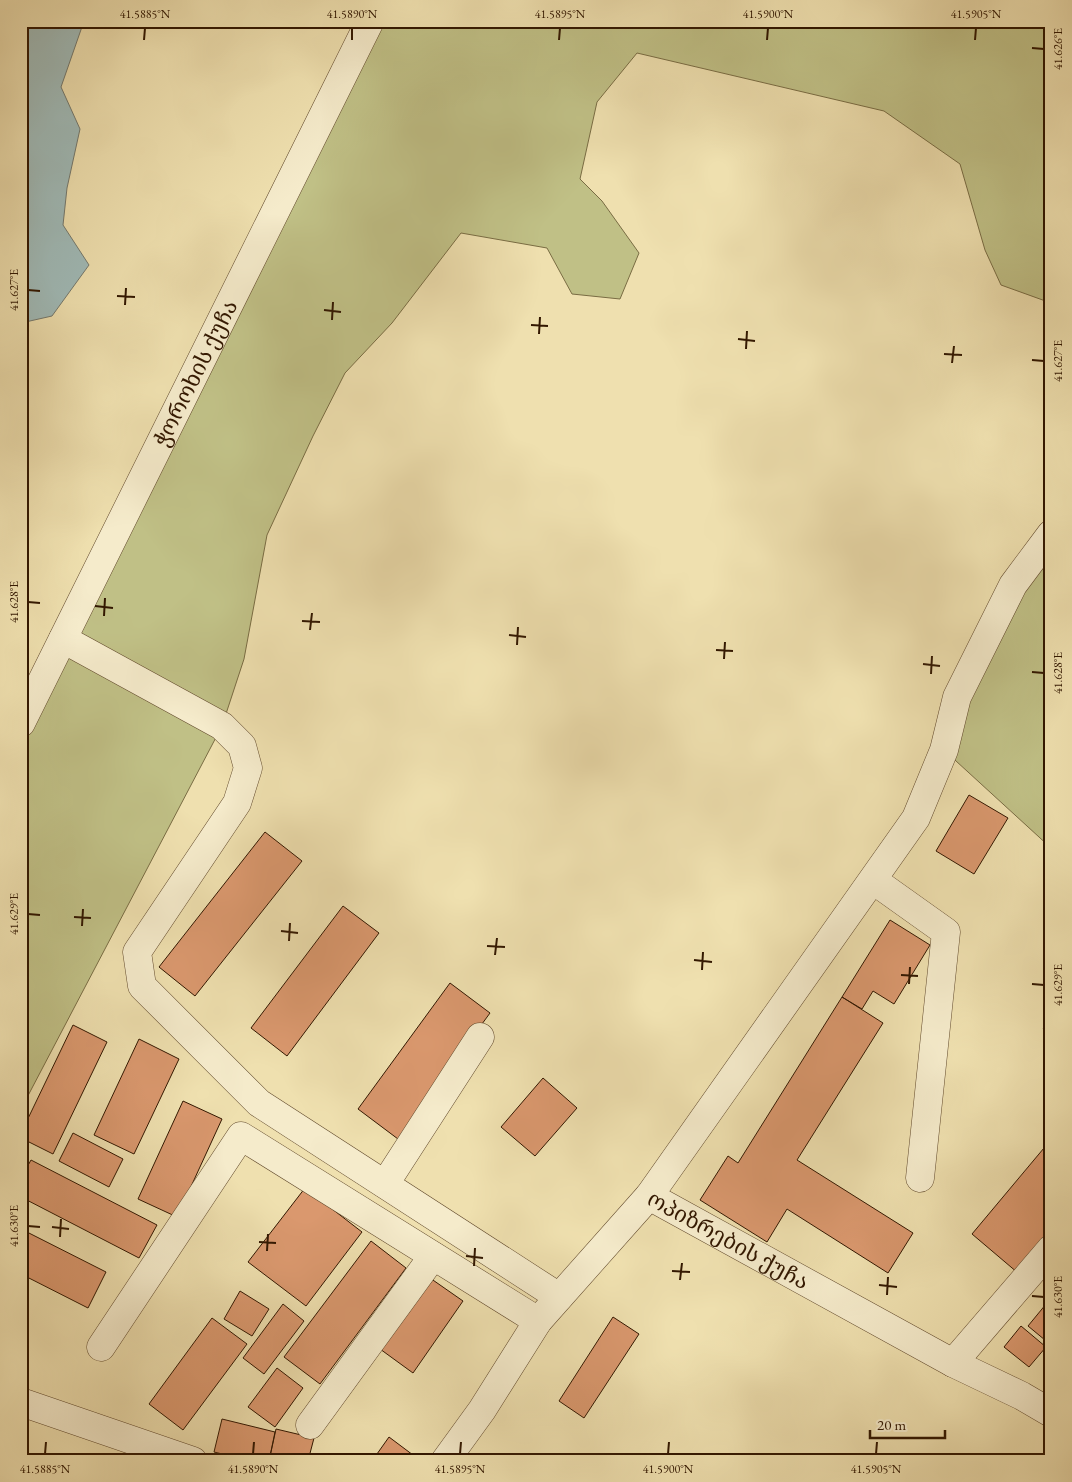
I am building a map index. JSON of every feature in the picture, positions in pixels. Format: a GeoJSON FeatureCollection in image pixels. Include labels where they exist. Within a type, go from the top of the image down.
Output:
{"type":"FeatureCollection","features":[{"type":"Feature","properties":{"kind":"street","name":"ჭოროხის ქუჩა"},"geometry":{"type":"LineString","coordinates":[[21,723],[370,21]]}},
{"type":"Feature","properties":{"kind":"street"},"geometry":{"type":"LineString","coordinates":[[649,1196],[916,818],[944,750],[957,697],[1012,585],[1051,534]]}},
{"type":"Feature","properties":{"kind":"street"},"geometry":{"type":"LineString","coordinates":[[63,639],[222,726],[242,746],[248,768],[237,803],[137,952],[142,986],[259,1103],[559,1297]]}},
{"type":"Feature","properties":{"kind":"street"},"geometry":{"type":"LineString","coordinates":[[873,880],[946,932],[920,1178]]}},
{"type":"Feature","properties":{"kind":"street"},"geometry":{"type":"LineString","coordinates":[[385,1184],[480,1037]]}},
{"type":"Feature","properties":{"kind":"street"},"geometry":{"type":"LineString","coordinates":[[101,1347],[241,1136],[538,1321]]}},
{"type":"Feature","properties":{"kind":"street","name":"ოპიზრების ქუჩა"},"geometry":{"type":"LineString","coordinates":[[445,1461],[482,1410],[538,1321],[649,1196],[953,1362],[1022,1396],[1051,1413]]}},
{"type":"Feature","properties":{"kind":"street"},"geometry":{"type":"LineString","coordinates":[[953,1362],[1051,1249]]}},
{"type":"Feature","properties":{"kind":"street"},"geometry":{"type":"LineString","coordinates":[[310,1425],[433,1256]]}},
{"type":"Feature","properties":{"kind":"street"},"geometry":{"type":"LineString","coordinates":[[21,1402],[193,1461]]}},
{"type":"Feature","properties":{"kind":"green space"},"geometry":{"type":"Polygon","coordinates":[[[370,21],[1051,21],[1051,303],[1001,285],[985,250],[960,164],[884,111],[637,53],[597,102],[580,179],[602,201],[639,253],[620,299],[572,294],[547,248],[461,233],[392,323],[345,373],[313,436],[267,535],[244,659],[222,726],[21,1109],[21,723],[370,21]]]}},
{"type":"Feature","properties":{"kind":"green space"},"geometry":{"type":"Polygon","coordinates":[[[1051,534],[1051,848],[944,750],[1051,534]]]}},
{"type":"Feature","properties":{"kind":"water"},"geometry":{"type":"Polygon","coordinates":[[[21,21],[84,21],[61,87],[80,129],[67,188],[63,225],[89,265],[52,316],[21,323],[21,21]]]}},
{"type":"Feature","properties":{"kind":"building"},"geometry":{"type":"Polygon","coordinates":[[[969,795],[1008,818],[974,874],[936,851],[969,795]]]}},
{"type":"Feature","properties":{"kind":"building"},"geometry":{"type":"Polygon","coordinates":[[[265,832],[302,861],[195,996],[159,967],[265,832]]]}},
{"type":"Feature","properties":{"kind":"building"},"geometry":{"type":"Polygon","coordinates":[[[343,906],[379,933],[287,1056],[251,1028],[343,906]]]}},
{"type":"Feature","properties":{"kind":"building"},"geometry":{"type":"Polygon","coordinates":[[[890,920],[930,945],[894,1004],[873,991],[862,1009],[842,997],[890,920]]]}},
{"type":"Feature","properties":{"kind":"building"},"geometry":{"type":"Polygon","coordinates":[[[450,983],[490,1013],[398,1139],[358,1109],[450,983]]]}},
{"type":"Feature","properties":{"kind":"building"},"geometry":{"type":"Polygon","coordinates":[[[842,997],[883,1023],[797,1160],[913,1233],[888,1273],[787,1209],[767,1242],[700,1200],[728,1156],[738,1163],[842,997]]]}},
{"type":"Feature","properties":{"kind":"building"},"geometry":{"type":"Polygon","coordinates":[[[1051,1019],[1051,1036],[1043,1029],[1051,1019]]]}},
{"type":"Feature","properties":{"kind":"building"},"geometry":{"type":"Polygon","coordinates":[[[73,1025],[107,1042],[53,1154],[21,1138],[21,1133],[73,1025]]]}},
{"type":"Feature","properties":{"kind":"building"},"geometry":{"type":"Polygon","coordinates":[[[139,1039],[179,1059],[134,1154],[94,1135],[139,1039]]]}},
{"type":"Feature","properties":{"kind":"building"},"geometry":{"type":"Polygon","coordinates":[[[543,1078],[577,1108],[535,1156],[501,1127],[543,1078]]]}},
{"type":"Feature","properties":{"kind":"building"},"geometry":{"type":"Polygon","coordinates":[[[1051,1084],[1051,1097],[1044,1092],[1051,1084]]]}},
{"type":"Feature","properties":{"kind":"building"},"geometry":{"type":"Polygon","coordinates":[[[183,1101],[222,1119],[177,1217],[138,1199],[183,1101]]]}},
{"type":"Feature","properties":{"kind":"building"},"geometry":{"type":"Polygon","coordinates":[[[73,1133],[123,1159],[109,1187],[59,1161],[73,1133]]]}},
{"type":"Feature","properties":{"kind":"building"},"geometry":{"type":"Polygon","coordinates":[[[1044,1148],[1051,1154],[1051,1234],[1018,1273],[972,1234],[1044,1148]]]}},
{"type":"Feature","properties":{"kind":"building"},"geometry":{"type":"Polygon","coordinates":[[[31,1160],[157,1225],[139,1258],[21,1197],[21,1178],[31,1160]]]}},
{"type":"Feature","properties":{"kind":"building"},"geometry":{"type":"Polygon","coordinates":[[[305,1188],[362,1232],[306,1306],[248,1262],[305,1188]]]}},
{"type":"Feature","properties":{"kind":"building"},"geometry":{"type":"Polygon","coordinates":[[[21,1229],[106,1272],[88,1308],[21,1274],[21,1229]]]}},
{"type":"Feature","properties":{"kind":"building"},"geometry":{"type":"Polygon","coordinates":[[[371,1241],[406,1268],[320,1384],[284,1357],[371,1241]]]}},
{"type":"Feature","properties":{"kind":"building"},"geometry":{"type":"Polygon","coordinates":[[[430,1278],[463,1301],[413,1373],[380,1349],[430,1278]]]}},
{"type":"Feature","properties":{"kind":"building"},"geometry":{"type":"Polygon","coordinates":[[[240,1291],[269,1309],[252,1336],[224,1319],[240,1291]]]}},
{"type":"Feature","properties":{"kind":"building"},"geometry":{"type":"Polygon","coordinates":[[[1051,1298],[1051,1345],[1028,1326],[1051,1298]]]}},
{"type":"Feature","properties":{"kind":"building"},"geometry":{"type":"Polygon","coordinates":[[[283,1304],[304,1321],[264,1374],[243,1358],[283,1304]]]}},
{"type":"Feature","properties":{"kind":"building"},"geometry":{"type":"Polygon","coordinates":[[[613,1317],[639,1334],[584,1418],[559,1401],[613,1317]]]}},
{"type":"Feature","properties":{"kind":"building"},"geometry":{"type":"Polygon","coordinates":[[[212,1318],[247,1344],[183,1430],[149,1404],[212,1318]]]}},
{"type":"Feature","properties":{"kind":"building"},"geometry":{"type":"Polygon","coordinates":[[[1021,1326],[1046,1347],[1029,1367],[1004,1347],[1021,1326]]]}},
{"type":"Feature","properties":{"kind":"building"},"geometry":{"type":"Polygon","coordinates":[[[277,1368],[303,1388],[275,1427],[248,1407],[277,1368]]]}},
{"type":"Feature","properties":{"kind":"building"},"geometry":{"type":"Polygon","coordinates":[[[222,1419],[275,1432],[269,1461],[251,1461],[214,1452],[222,1419]]]}},
{"type":"Feature","properties":{"kind":"building"},"geometry":{"type":"Polygon","coordinates":[[[276,1429],[314,1438],[308,1461],[269,1461],[276,1429]]]}},
{"type":"Feature","properties":{"kind":"building"},"geometry":{"type":"Polygon","coordinates":[[[389,1437],[417,1458],[415,1461],[372,1461],[389,1437]]]}}]}
